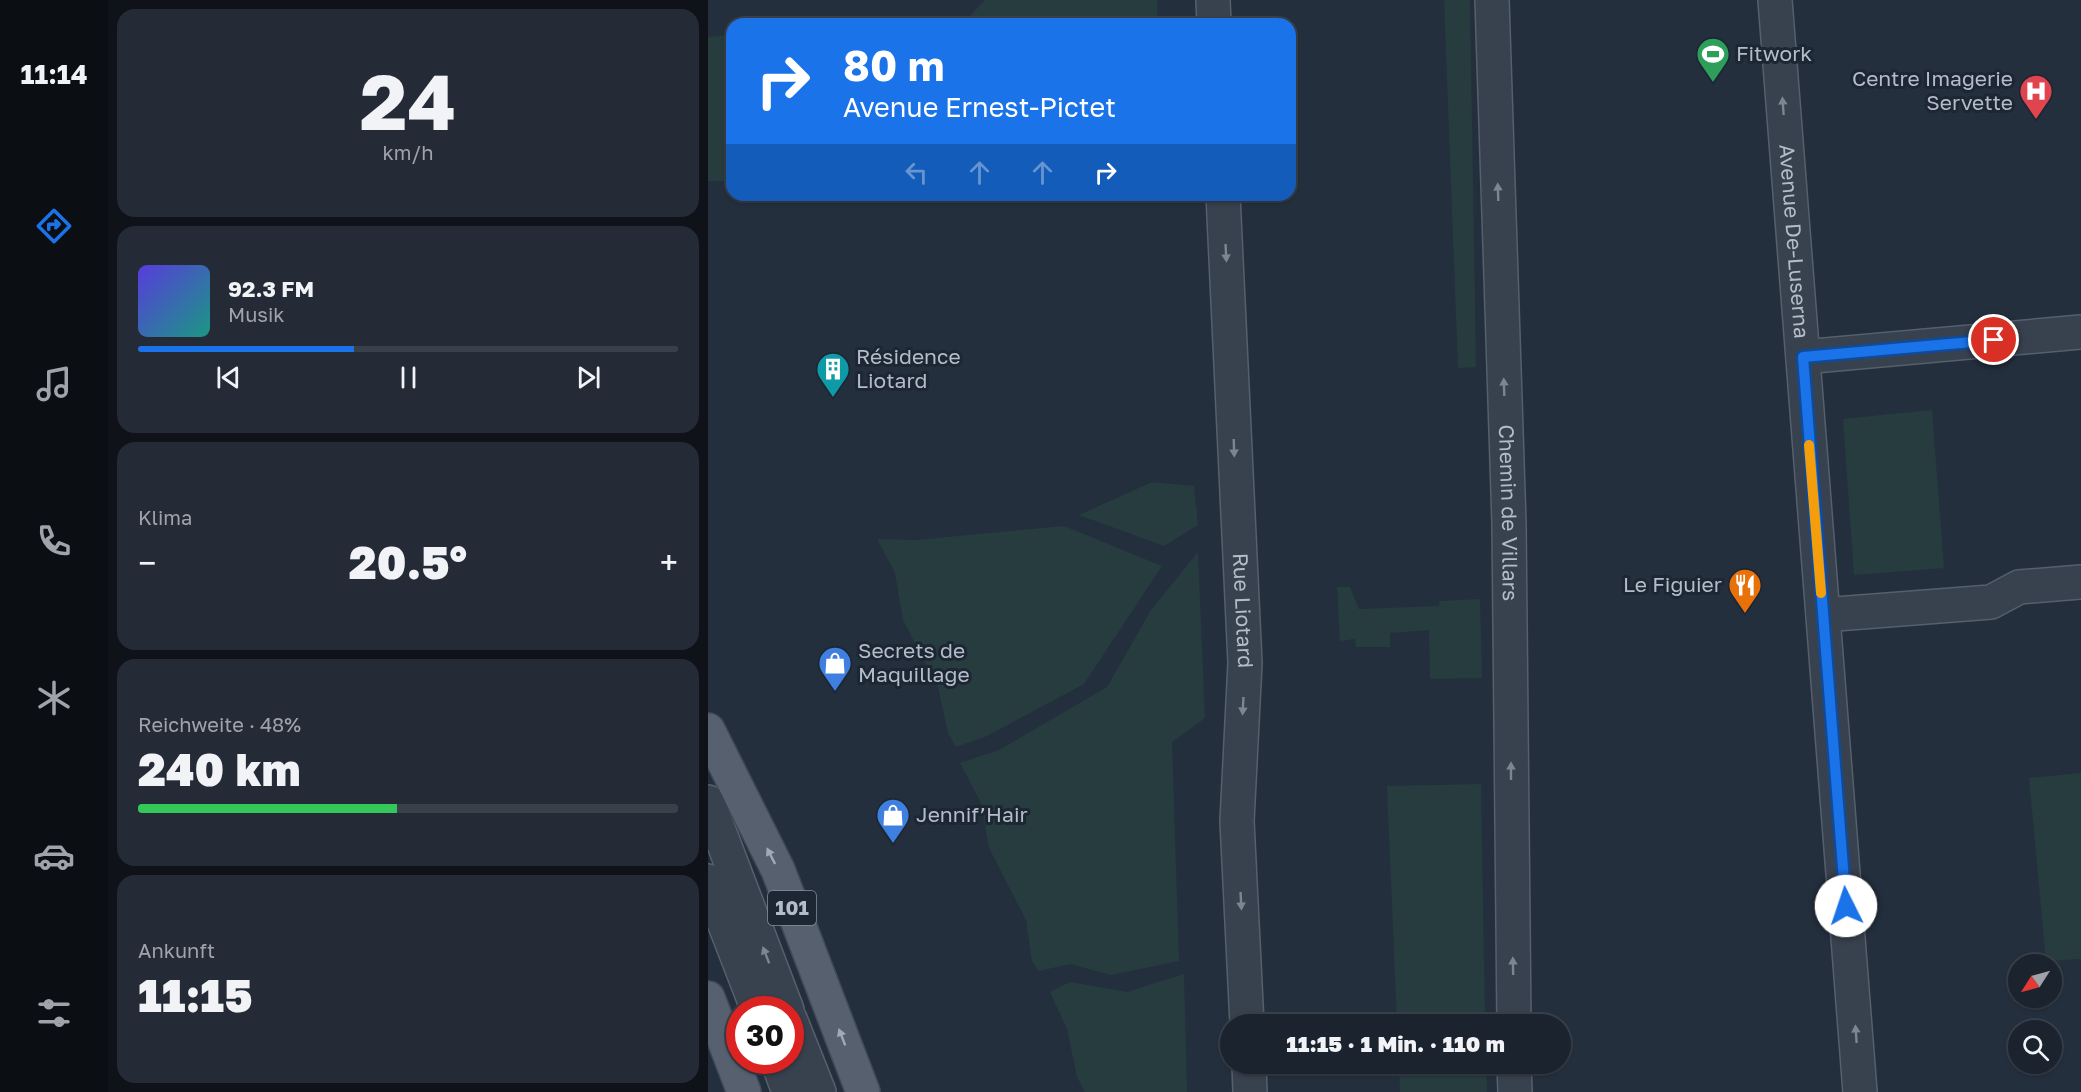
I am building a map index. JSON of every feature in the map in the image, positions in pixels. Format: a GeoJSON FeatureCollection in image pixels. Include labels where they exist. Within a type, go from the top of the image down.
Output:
{"type":"FeatureCollection","features":[{"type":"Feature","properties":{"kind":"main road","name":"101"},"geometry":{"type":"LineString","coordinates":[[708,730],[778,870],[862,1092]]}},
{"type":"Feature","properties":{"kind":"main road"},"geometry":{"type":"LineString","coordinates":[[708,998],[744,1092]]}},
{"type":"Feature","properties":{"kind":"street"},"geometry":{"type":"LineString","coordinates":[[1213,0],[1214,18]]}},
{"type":"Feature","properties":{"kind":"street","name":"Chemin de Villars"},"geometry":{"type":"LineString","coordinates":[[1492,0],[1509,523],[1514,1014]]}},
{"type":"Feature","properties":{"kind":"street","name":"Avenue De-Luserna"},"geometry":{"type":"LineString","coordinates":[[1775,0],[1860,1092]]}},
{"type":"Feature","properties":{"kind":"street","name":"Rue Liotard"},"geometry":{"type":"LineString","coordinates":[[1223,201],[1245,663],[1237,821],[1247,1014]]}},
{"type":"Feature","properties":{"kind":"street"},"geometry":{"type":"LineString","coordinates":[[1803,357],[2081,332]]}},
{"type":"Feature","properties":{"kind":"street"},"geometry":{"type":"LineString","coordinates":[[1823,615],[1991,602],[2019,587],[2081,582]]}},
{"type":"Feature","properties":{"kind":"street"},"geometry":{"type":"LineString","coordinates":[[708,802],[782,996]]}},
{"type":"Feature","properties":{"kind":"street"},"geometry":{"type":"LineString","coordinates":[[708,881],[753,996]]}},
{"type":"Feature","properties":{"kind":"street"},"geometry":{"type":"LineString","coordinates":[[804,1054],[819,1092]]}},
{"type":"Feature","properties":{"kind":"street"},"geometry":{"type":"LineString","coordinates":[[782,1074],[789,1092]]}},
{"type":"Feature","properties":{"kind":"street"},"geometry":{"type":"LineString","coordinates":[[1249,1074],[1250,1092]]}},
{"type":"Feature","properties":{"kind":"street"},"geometry":{"type":"LineString","coordinates":[[1514,1074],[1515,1092]]}},
{"type":"Feature","properties":{"kind":"green space"},"geometry":{"type":"Polygon","coordinates":[[[985,0],[1157,0],[1158,18],[968,18],[985,0]]]}},
{"type":"Feature","properties":{"kind":"green space"},"geometry":{"type":"Polygon","coordinates":[[[1444,0],[1470,0],[1476,367],[1458,368],[1444,0]]]}},
{"type":"Feature","properties":{"kind":"green space"},"geometry":{"type":"Polygon","coordinates":[[[726,36],[726,181],[708,181],[708,37],[726,36]]]}},
{"type":"Feature","properties":{"kind":"green space"},"geometry":{"type":"Polygon","coordinates":[[[1932,410],[1944,568],[1854,575],[1843,419],[1932,410]]]}},
{"type":"Feature","properties":{"kind":"green space"},"geometry":{"type":"Polygon","coordinates":[[[1152,482],[1194,486],[1198,525],[1164,546],[1079,515],[1152,482]]]}},
{"type":"Feature","properties":{"kind":"green space"},"geometry":{"type":"Polygon","coordinates":[[[1064,526],[1162,566],[1084,684],[987,736],[956,747],[948,733],[938,687],[903,620],[895,573],[877,539],[916,540],[1064,526]]]}},
{"type":"Feature","properties":{"kind":"green space"},"geometry":{"type":"Polygon","coordinates":[[[1198,552],[1205,718],[1172,742],[1179,961],[1111,975],[1070,964],[1039,971],[1032,961],[1026,920],[989,848],[981,803],[960,763],[999,750],[1107,687],[1151,610],[1198,552]]]}},
{"type":"Feature","properties":{"kind":"green space"},"geometry":{"type":"Polygon","coordinates":[[[1337,587],[1350,587],[1359,609],[1439,606],[1440,601],[1480,599],[1482,678],[1430,679],[1429,630],[1390,633],[1390,647],[1356,647],[1355,639],[1340,641],[1337,587]]]}},
{"type":"Feature","properties":{"kind":"green space"},"geometry":{"type":"Polygon","coordinates":[[[2081,773],[2081,959],[2062,960],[2062,954],[2045,954],[2029,778],[2081,773]]]}},
{"type":"Feature","properties":{"kind":"green space"},"geometry":{"type":"Polygon","coordinates":[[[1481,784],[1485,1014],[1397,1014],[1387,786],[1481,784]]]}},
{"type":"Feature","properties":{"kind":"green space"},"geometry":{"type":"Polygon","coordinates":[[[1184,974],[1187,1092],[1085,1092],[1077,1077],[1067,1029],[1050,992],[1070,982],[1127,992],[1184,974]]]}},
{"type":"Feature","properties":{"kind":"green space"},"geometry":{"type":"Polygon","coordinates":[[[1399,1074],[1486,1074],[1487,1092],[1400,1092],[1399,1074]]]}},
{"type":"Feature","properties":{"kind":"slow traffic"},"geometry":{"type":"LineString","coordinates":[[1809,445],[1821,593]]}},
{"type":"Feature","properties":{"kind":"place","name":"Fitwork"},"geometry":{"type":"Point","coordinates":[1713,83]}},
{"type":"Feature","properties":{"kind":"place","name":"Centre Imagerie Servette"},"geometry":{"type":"Point","coordinates":[2036,120]}},
{"type":"Feature","properties":{"kind":"place","name":"Résidence Liotard"},"geometry":{"type":"Point","coordinates":[833,398]}},
{"type":"Feature","properties":{"kind":"place","name":"Le Figuier"},"geometry":{"type":"Point","coordinates":[1745,614]}},
{"type":"Feature","properties":{"kind":"place","name":"Secrets de Maquillage"},"geometry":{"type":"Point","coordinates":[835,692]}},
{"type":"Feature","properties":{"kind":"place","name":"Jennif’Hair"},"geometry":{"type":"Point","coordinates":[893,844]}},
{"type":"Feature","properties":{"kind":"route"},"geometry":{"type":"LineString","coordinates":[[1846,906],[1803,357],[1994,340]]}}]}
